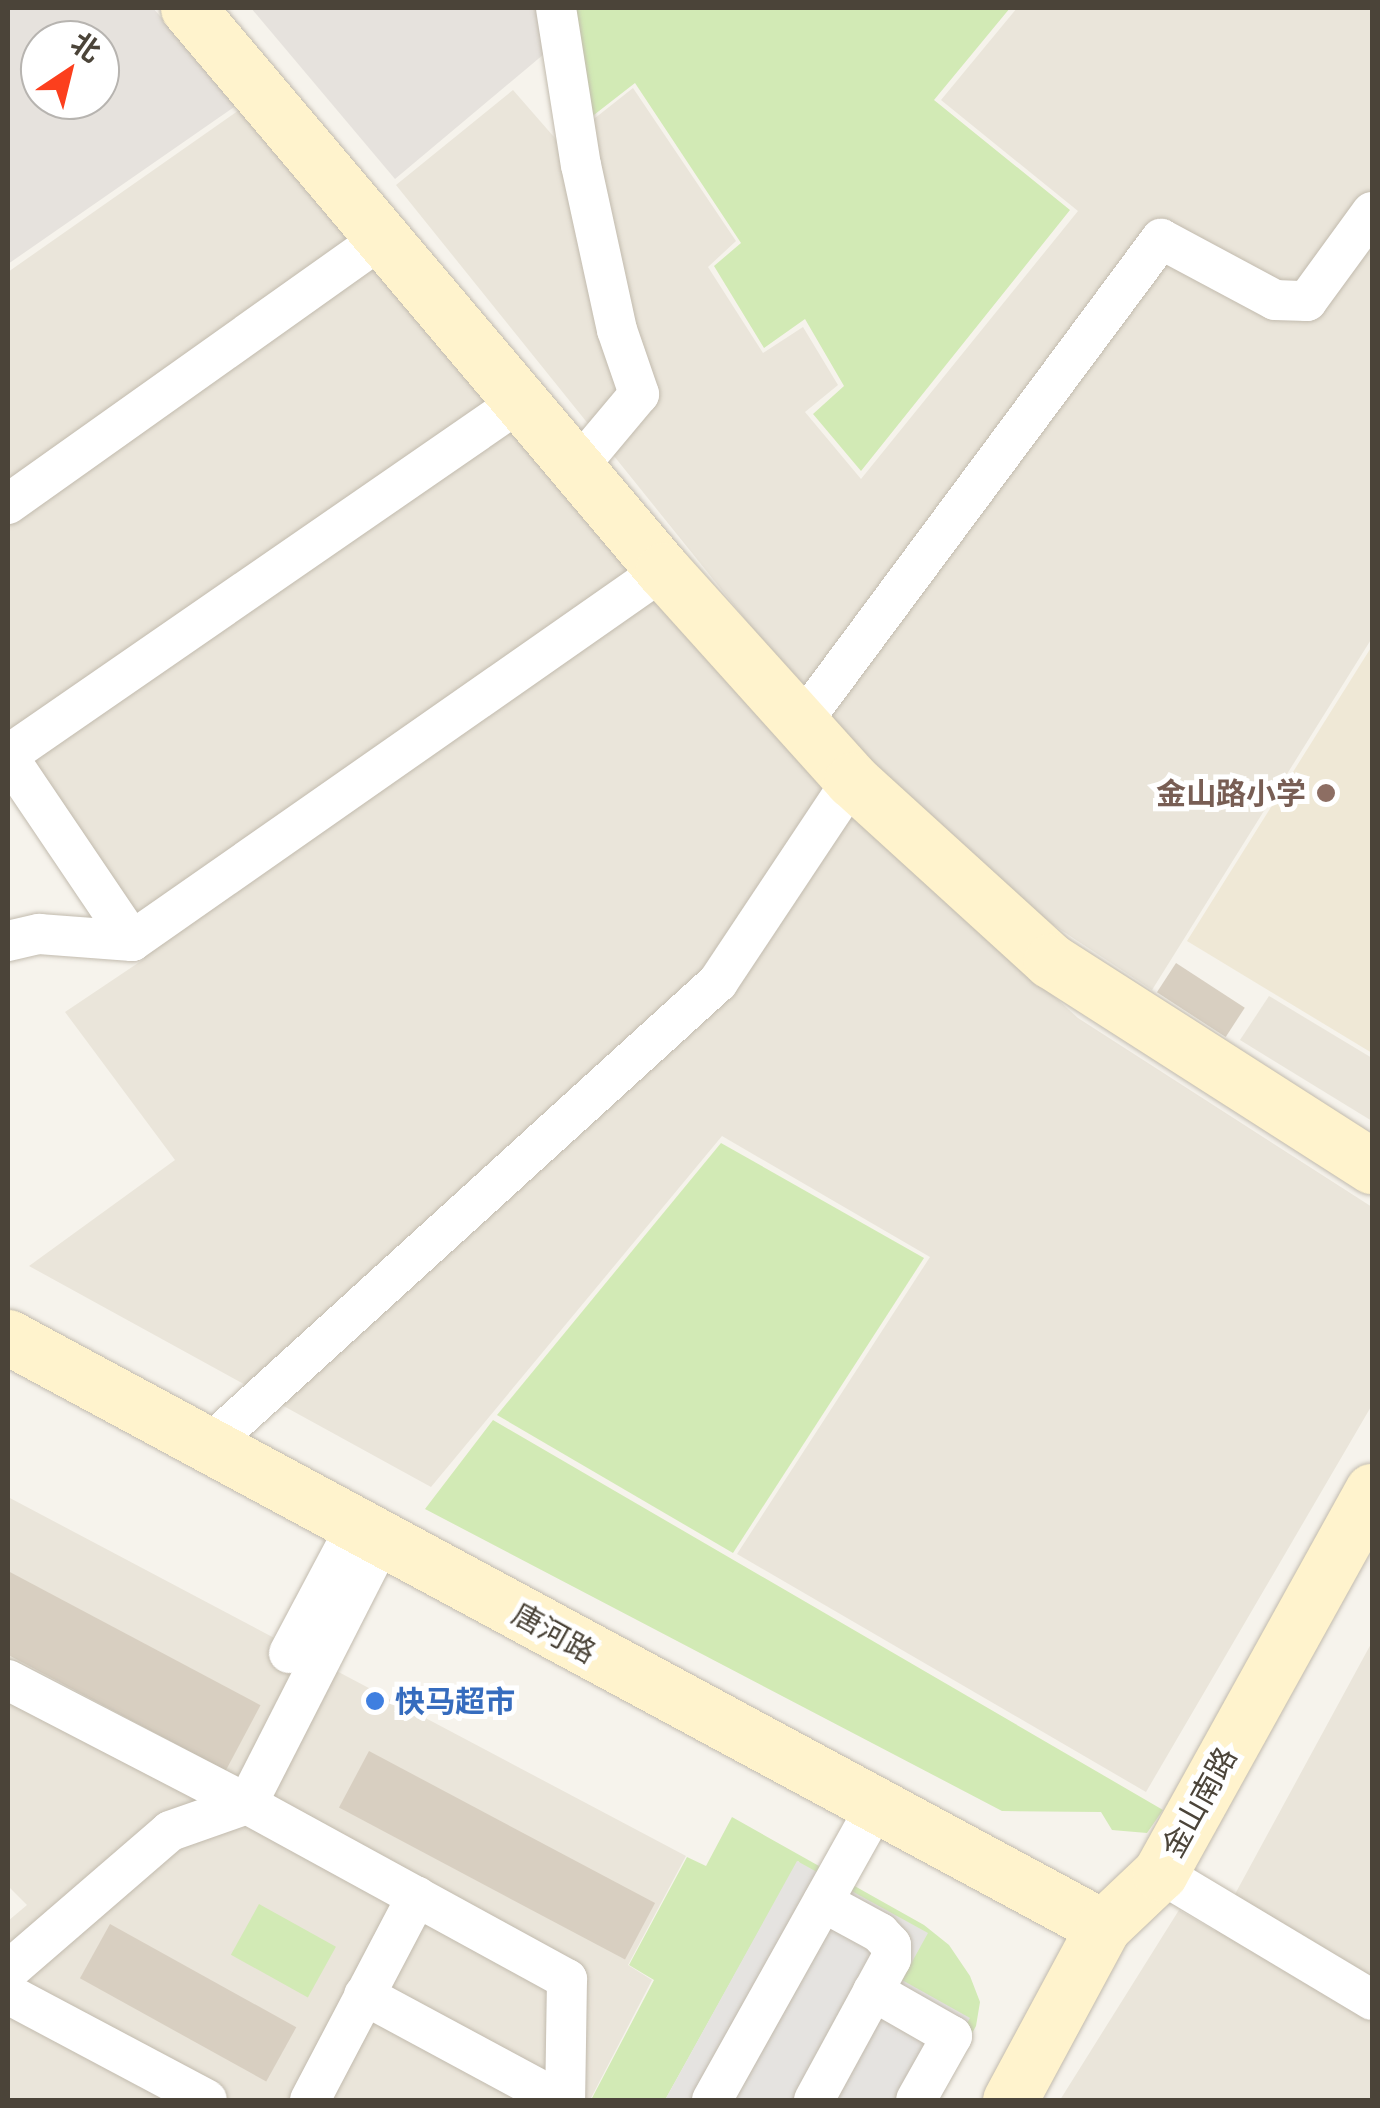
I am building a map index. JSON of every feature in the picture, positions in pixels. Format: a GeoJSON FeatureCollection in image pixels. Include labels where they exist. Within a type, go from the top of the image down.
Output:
{"type":"FeatureCollection","features":[{"type":"Feature","properties":{"kind":"street"},"geometry":{"type":"LineString","coordinates":[[188,8],[662,570],[852,780],[1052,961],[1372,1166]]}},
{"type":"Feature","properties":{"kind":"street"},"geometry":{"type":"LineString","coordinates":[[556,8],[580,166],[617,330],[639,394],[576,469]]}},
{"type":"Feature","properties":{"kind":"street"},"geometry":{"type":"LineString","coordinates":[[802,722],[1162,239],[1275,300],[1307,301],[1372,212]]}},
{"type":"Feature","properties":{"kind":"street"},"geometry":{"type":"LineString","coordinates":[[8,504],[384,238]]}},
{"type":"Feature","properties":{"kind":"street"},"geometry":{"type":"LineString","coordinates":[[132,941],[8,756],[521,401]]}},
{"type":"Feature","properties":{"kind":"street"},"geometry":{"type":"LineString","coordinates":[[8,941],[39,934],[132,941],[662,570]]}},
{"type":"Feature","properties":{"kind":"street"},"geometry":{"type":"LineString","coordinates":[[210,1444],[718,982],[852,780]]}},
{"type":"Feature","properties":{"kind":"street","name":"唐河路"},"geometry":{"type":"LineString","coordinates":[[8,1337],[875,1808],[1102,1927]]}},
{"type":"Feature","properties":{"kind":"street","name":"金山南路"},"geometry":{"type":"LineString","coordinates":[[1010,2100],[1102,1927],[1160,1873],[1372,1492]]}},
{"type":"Feature","properties":{"kind":"street"},"geometry":{"type":"LineString","coordinates":[[290,1653],[369,1532]]}},
{"type":"Feature","properties":{"kind":"street"},"geometry":{"type":"LineString","coordinates":[[8,1971],[170,1832],[247,1804],[369,1532]]}},
{"type":"Feature","properties":{"kind":"street"},"geometry":{"type":"LineString","coordinates":[[8,1680],[247,1804],[567,1979],[562,2100],[364,1995]]}},
{"type":"Feature","properties":{"kind":"street"},"geometry":{"type":"LineString","coordinates":[[712,2100],[875,1808]]}},
{"type":"Feature","properties":{"kind":"street"},"geometry":{"type":"LineString","coordinates":[[1160,1873],[1372,2000]]}},
{"type":"Feature","properties":{"kind":"street"},"geometry":{"type":"LineString","coordinates":[[310,2100],[417,1896]]}},
{"type":"Feature","properties":{"kind":"street"},"geometry":{"type":"LineString","coordinates":[[814,2100],[891,1958],[891,1945],[880,1933],[823,1902]]}},
{"type":"Feature","properties":{"kind":"street"},"geometry":{"type":"LineString","coordinates":[[873,1991],[952,2036],[916,2100]]}},
{"type":"Feature","properties":{"kind":"street"},"geometry":{"type":"LineString","coordinates":[[8,1994],[207,2100]]}},
{"type":"Feature","properties":{"kind":"shaded area"},"geometry":{"type":"Polygon","coordinates":[[[8,8],[153,8],[237,105],[8,264],[8,8]]]}},
{"type":"Feature","properties":{"kind":"shaded area"},"geometry":{"type":"Polygon","coordinates":[[[251,8],[546,8],[550,49],[395,179],[251,8]]]}},
{"type":"Feature","properties":{"kind":"shaded area"},"geometry":{"type":"Polygon","coordinates":[[[1017,8],[1372,8],[1372,638],[1152,990],[1002,891],[803,691],[396,185],[513,90],[561,145],[633,88],[736,241],[708,267],[763,353],[803,327],[838,385],[805,412],[861,479],[1078,211],[941,100],[1017,8]]]}},
{"type":"Feature","properties":{"kind":"shaded area"},"geometry":{"type":"Polygon","coordinates":[[[242,108],[858,819],[1078,1018],[1372,1207],[1372,1405],[1146,1792],[737,1554],[930,1257],[722,1136],[431,1487],[29,1266],[175,1160],[65,1012],[144,959],[8,754],[8,272],[242,108]]]}},
{"type":"Feature","properties":{"kind":"shaded area","name":"金山路小学"},"geometry":{"type":"Polygon","coordinates":[[[1372,646],[1372,1053],[1187,941],[1372,646]]]}},
{"type":"Feature","properties":{"kind":"shaded area"},"geometry":{"type":"Polygon","coordinates":[[[1269,996],[1372,1058],[1372,1121],[1240,1040],[1269,996]]]}},
{"type":"Feature","properties":{"kind":"shaded area"},"geometry":{"type":"Polygon","coordinates":[[[8,1497],[686,1856],[628,1965],[652,1980],[590,2100],[8,2100],[8,1921],[27,1905],[8,1886],[8,1497]]]}},
{"type":"Feature","properties":{"kind":"shaded area"},"geometry":{"type":"Polygon","coordinates":[[[1372,1642],[1372,2100],[1060,2100],[1179,1910],[1215,1931],[1372,1642]]]}},
{"type":"Feature","properties":{"kind":"shaded area"},"geometry":{"type":"Polygon","coordinates":[[[797,1861],[928,1933],[902,1980],[970,2018],[924,2100],[665,2100],[797,1861]]]}},
{"type":"Feature","properties":{"kind":"green space"},"geometry":{"type":"Polygon","coordinates":[[[571,8],[1010,8],[934,100],[1070,210],[861,471],[813,414],[844,386],[805,319],[764,348],[714,266],[741,243],[635,83],[590,118],[571,8]]]}},
{"type":"Feature","properties":{"kind":"green space"},"geometry":{"type":"Polygon","coordinates":[[[721,1143],[924,1258],[733,1553],[497,1415],[721,1143]]]}},
{"type":"Feature","properties":{"kind":"green space"},"geometry":{"type":"Polygon","coordinates":[[[493,1420],[1163,1810],[1147,1833],[1112,1830],[1101,1812],[1002,1811],[425,1509],[493,1420]]]}},
{"type":"Feature","properties":{"kind":"green space"},"geometry":{"type":"Polygon","coordinates":[[[732,1817],[924,1925],[949,1945],[970,1976],[980,2002],[976,2026],[936,2100],[902,1980],[798,1861],[665,2100],[591,2100],[654,1980],[629,1965],[687,1857],[706,1866],[732,1817]]]}},
{"type":"Feature","properties":{"kind":"green space"},"geometry":{"type":"Polygon","coordinates":[[[259,1904],[336,1947],[308,1997],[231,1955],[259,1904]]]}},
{"type":"Feature","properties":{"kind":"building"},"geometry":{"type":"Polygon","coordinates":[[[1176,963],[1245,1008],[1226,1037],[1157,992],[1176,963]]]}},
{"type":"Feature","properties":{"kind":"building"},"geometry":{"type":"Polygon","coordinates":[[[8,1571],[261,1705],[226,1771],[8,1655],[8,1571]]]}},
{"type":"Feature","properties":{"kind":"building"},"geometry":{"type":"Polygon","coordinates":[[[369,1751],[655,1903],[625,1960],[339,1808],[369,1751]]]}},
{"type":"Feature","properties":{"kind":"building"},"geometry":{"type":"Polygon","coordinates":[[[110,1924],[296,2027],[266,2081],[80,1978],[110,1924]]]}},
{"type":"Feature","properties":{"kind":"place","name":"金山路小学"},"geometry":{"type":"Point","coordinates":[1326,793]}},
{"type":"Feature","properties":{"kind":"place","name":"快马超市"},"geometry":{"type":"Point","coordinates":[375,1701]}}]}
